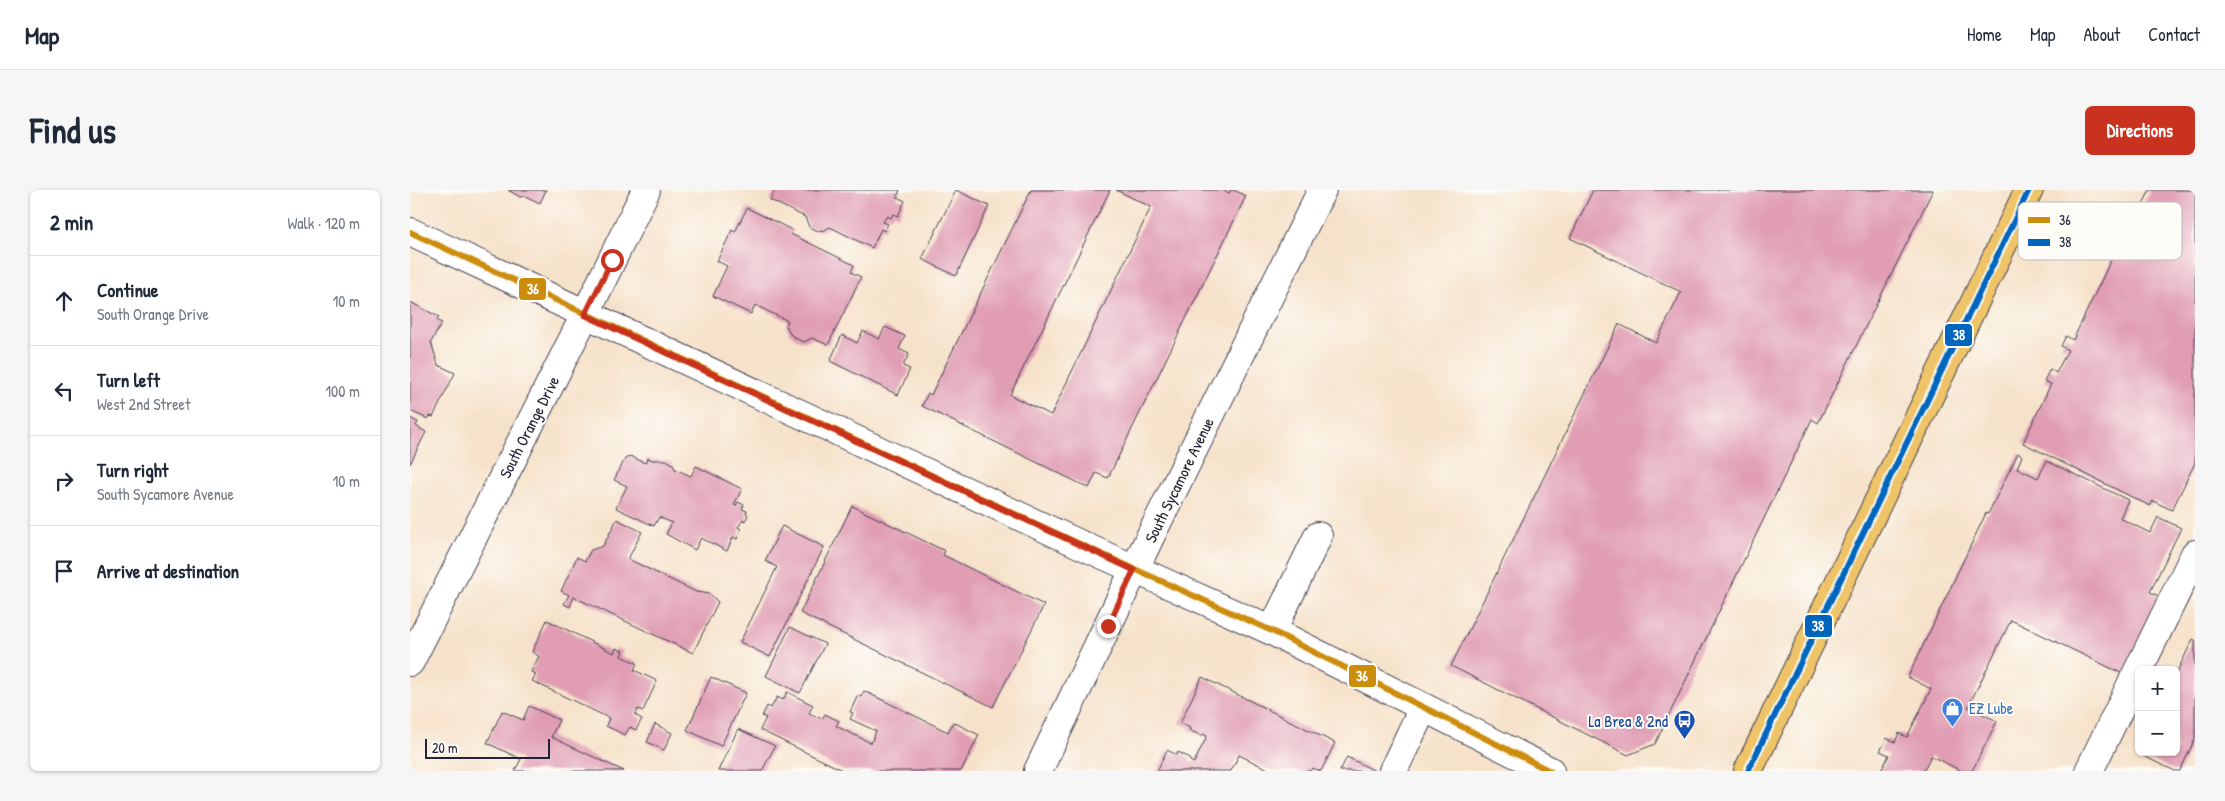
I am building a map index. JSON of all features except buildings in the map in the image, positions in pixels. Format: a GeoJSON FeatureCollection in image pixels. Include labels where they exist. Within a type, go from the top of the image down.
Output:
{"type":"FeatureCollection","features":[{"type":"Feature","properties":{"kind":"main road"},"geometry":{"type":"LineString","coordinates":[[2024,202],[2030,190]]}},
{"type":"Feature","properties":{"kind":"main road"},"geometry":{"type":"LineString","coordinates":[[1748,771],[2018,215]]}},
{"type":"Feature","properties":{"kind":"street","name":"South Orange Drive"},"geometry":{"type":"LineString","coordinates":[[410,662],[646,190]]}},
{"type":"Feature","properties":{"kind":"street","name":"South Sycamore Avenue"},"geometry":{"type":"LineString","coordinates":[[1038,771],[1134,570],[1322,190]]}},
{"type":"Feature","properties":{"kind":"street"},"geometry":{"type":"LineString","coordinates":[[410,232],[1134,570],[1272,631],[1550,771]]}},
{"type":"Feature","properties":{"kind":"street"},"geometry":{"type":"LineString","coordinates":[[1272,631],[1318,536]]}},
{"type":"Feature","properties":{"kind":"street"},"geometry":{"type":"LineString","coordinates":[[2089,771],[2195,554]]}},
{"type":"Feature","properties":{"kind":"street"},"geometry":{"type":"LineString","coordinates":[[1393,771],[1423,708]]}},
{"type":"Feature","properties":{"kind":"transit line","name":"38"},"geometry":{"type":"LineString","coordinates":[[2023,202],[2029,190]]}},
{"type":"Feature","properties":{"kind":"transit line","name":"38"},"geometry":{"type":"LineString","coordinates":[[1748,771],[2018,213]]}},
{"type":"Feature","properties":{"kind":"transit line","name":"36"},"geometry":{"type":"LineString","coordinates":[[410,232],[1090,549],[1272,631],[1550,771]]}},
{"type":"Feature","properties":{"kind":"place","name":"EZ Lube"},"geometry":{"type":"Point","coordinates":[1953,727]}},
{"type":"Feature","properties":{"kind":"place","name":"La Brea & 2nd"},"geometry":{"type":"Point","coordinates":[1684,740]}},
{"type":"Feature","properties":{"kind":"route"},"geometry":{"type":"LineString","coordinates":[[612,260],[585,315],[1134,570],[1108,626]]}}]}
